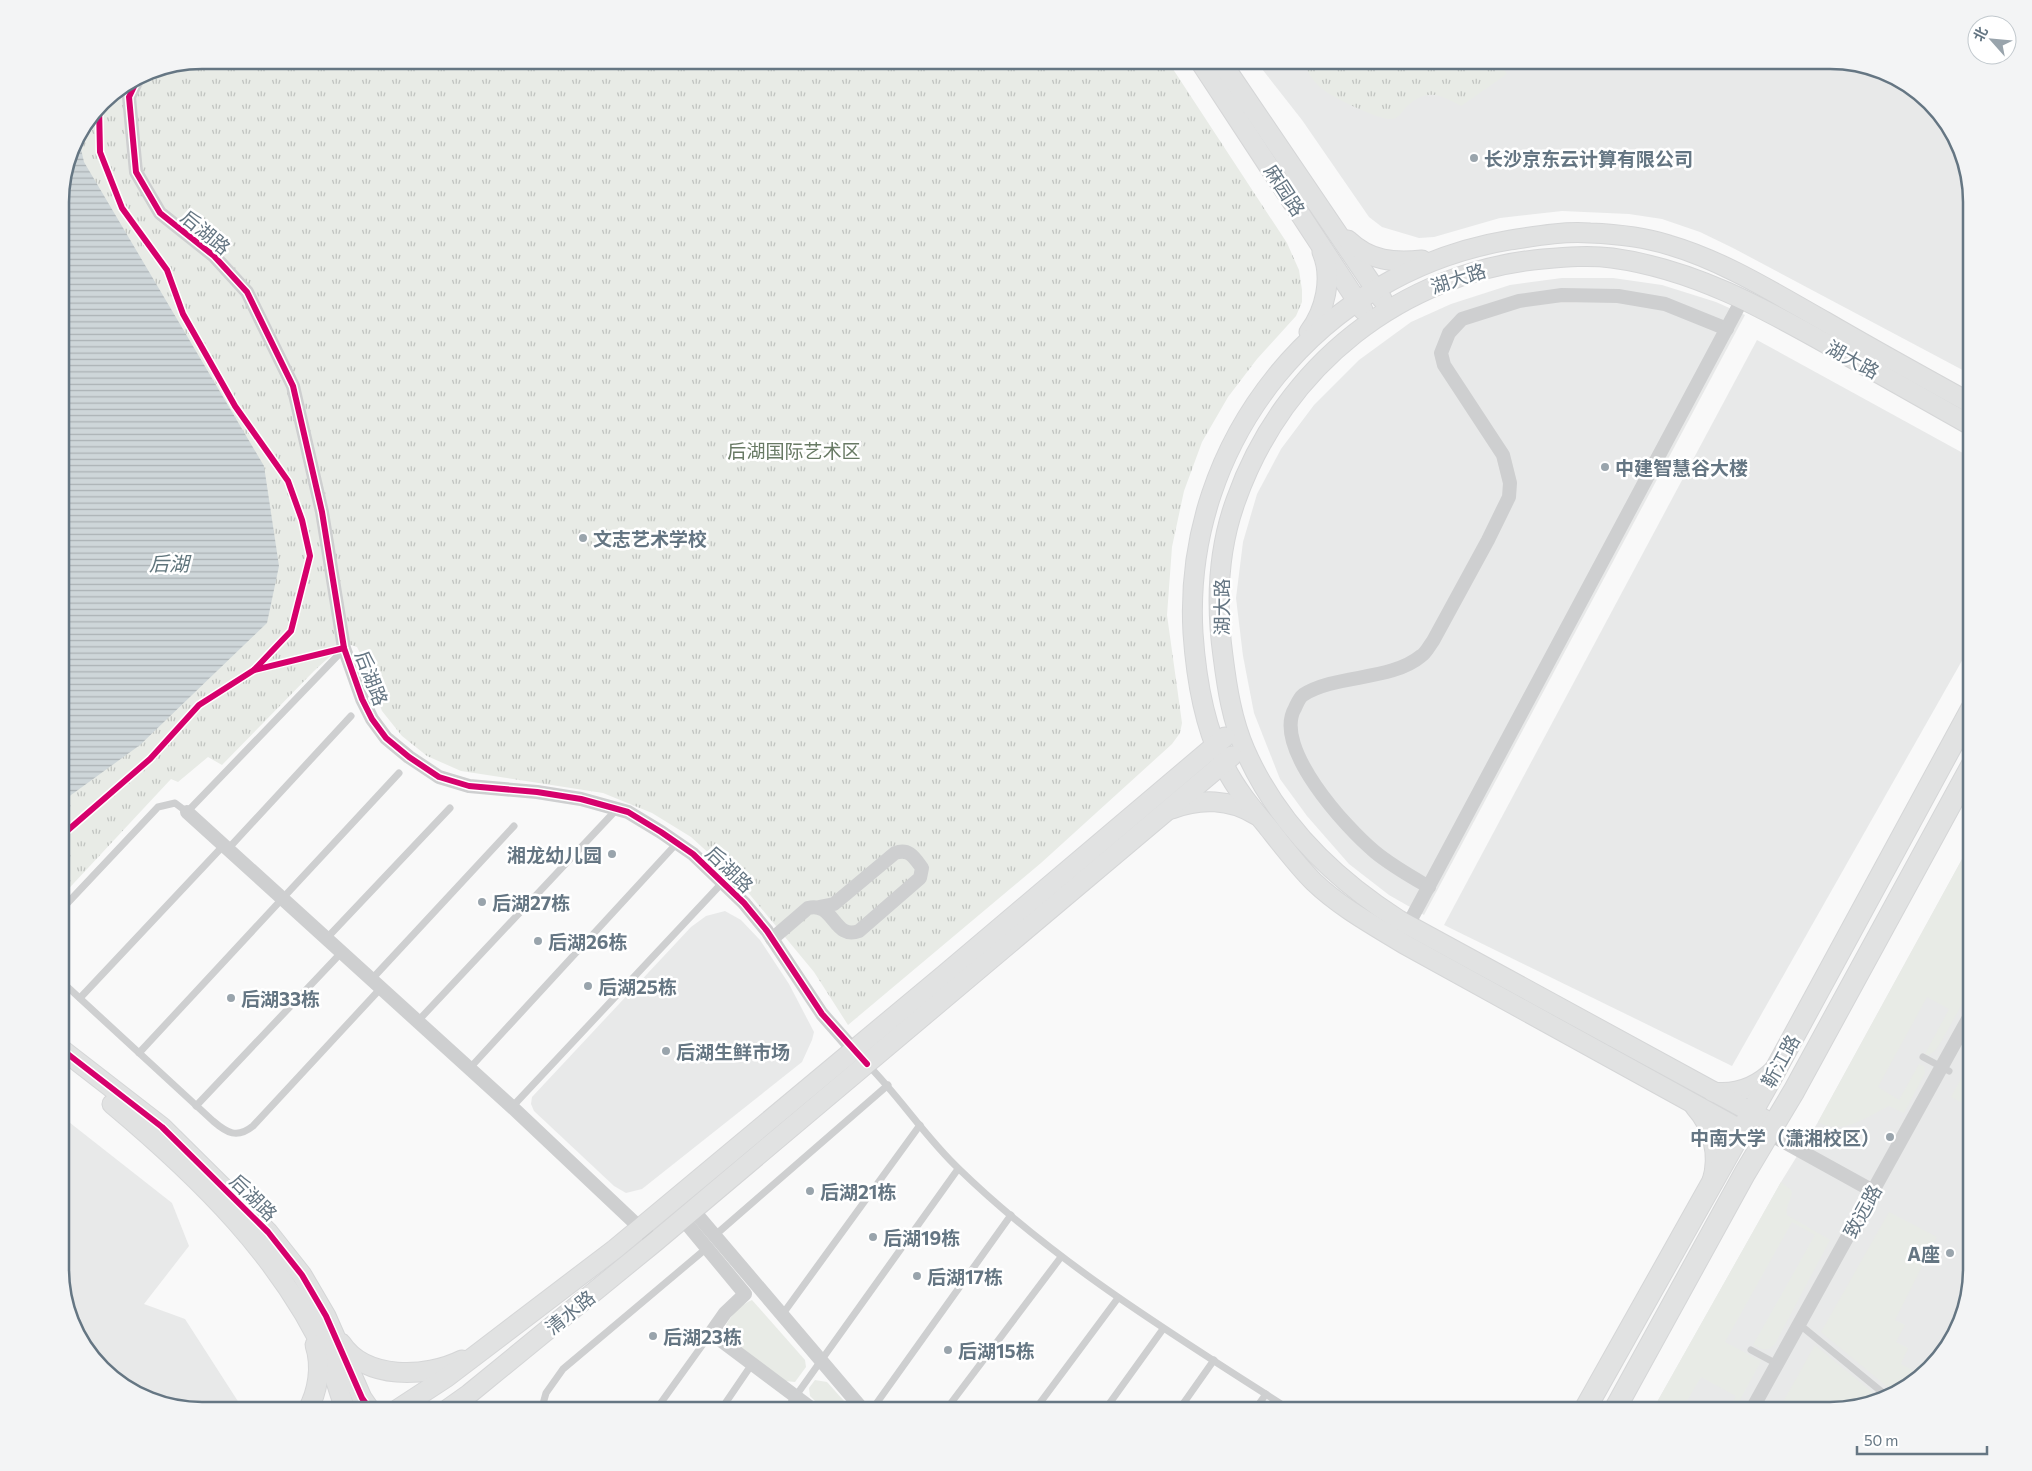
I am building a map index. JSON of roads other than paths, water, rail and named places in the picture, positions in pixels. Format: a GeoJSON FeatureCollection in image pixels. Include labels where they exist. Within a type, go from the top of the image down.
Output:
{"type":"FeatureCollection","features":[{"type":"Feature","properties":{"kind":"main road","name":"麻园路"},"geometry":{"type":"LineString","coordinates":[[1205,69],[1370,320]]}},
{"type":"Feature","properties":{"kind":"main road","name":"麻园路"},"geometry":{"type":"LineString","coordinates":[[1226,69],[1388,308]]}},
{"type":"Feature","properties":{"kind":"main road"},"geometry":{"type":"LineString","coordinates":[[1330,223],[1354,246],[1381,260],[1398,262],[1441,258]]}},
{"type":"Feature","properties":{"kind":"main road"},"geometry":{"type":"LineString","coordinates":[[1289,358],[1317,332],[1357,300],[1375,288],[1420,265],[1476,245],[1533,236],[1588,232],[1669,244],[1721,266],[1963,399]]}},
{"type":"Feature","properties":{"kind":"main road"},"geometry":{"type":"LineString","coordinates":[[1185,770],[1203,748],[1208,729],[1194,653],[1192,614],[1194,576],[1199,540],[1210,496],[1223,460],[1241,428],[1318,318],[1324,305],[1326,273],[1324,255],[1316,237]]}},
{"type":"Feature","properties":{"kind":"main road","name":"湖大路"},"geometry":{"type":"LineString","coordinates":[[1746,1121],[1711,1092],[1408,925],[1363,897],[1332,871],[1303,840],[1266,792],[1244,747],[1228,698],[1219,626],[1221,565],[1235,501],[1261,442],[1293,396],[1328,357],[1370,320],[1388,308],[1429,287],[1475,270],[1520,261],[1565,257],[1610,258],[1658,266],[1700,280],[1743,298],[1963,421]]}},
{"type":"Feature","properties":{"kind":"main road"},"geometry":{"type":"LineString","coordinates":[[1206,716],[1223,764],[1244,798],[1315,883],[1357,916],[1404,944],[1682,1097],[1746,1121],[1768,1133]]}},
{"type":"Feature","properties":{"kind":"main road","name":"靳江路"},"geometry":{"type":"LineString","coordinates":[[1589,1402],[1776,1067],[1963,724]]}},
{"type":"Feature","properties":{"kind":"main road"},"geometry":{"type":"LineString","coordinates":[[409,1402],[488,1348],[641,1228],[1237,726]]}},
{"type":"Feature","properties":{"kind":"main road"},"geometry":{"type":"LineString","coordinates":[[1154,820],[1244,747]]}},
{"type":"Feature","properties":{"kind":"main road"},"geometry":{"type":"LineString","coordinates":[[1619,1402],[1768,1133],[1794,1091],[1963,782]]}},
{"type":"Feature","properties":{"kind":"main road"},"geometry":{"type":"LineString","coordinates":[[1154,820],[1185,804],[1217,801],[1242,808],[1260,818]]}},
{"type":"Feature","properties":{"kind":"main road","name":"清水路"},"geometry":{"type":"LineString","coordinates":[[457,1402],[487,1380],[655,1242],[1154,820]]}},
{"type":"Feature","properties":{"kind":"main road","name":"后湖路"},"geometry":{"type":"LineString","coordinates":[[69,1055],[162,1127],[268,1232],[302,1275],[333,1331],[365,1402]]}},
{"type":"Feature","properties":{"kind":"main road"},"geometry":{"type":"LineString","coordinates":[[1711,1092],[1723,1093],[1746,1089],[1766,1078],[1776,1067]]}},
{"type":"Feature","properties":{"kind":"main road","name":"后湖路"},"geometry":{"type":"LineString","coordinates":[[69,1069],[162,1146],[209,1190],[266,1260],[297,1303],[330,1364],[343,1402]]}},
{"type":"Feature","properties":{"kind":"main road"},"geometry":{"type":"LineString","coordinates":[[1682,1097],[1705,1118],[1711,1132],[1715,1164],[1712,1182]]}},
{"type":"Feature","properties":{"kind":"main road"},"geometry":{"type":"LineString","coordinates":[[307,1323],[316,1348],[318,1364],[317,1384],[310,1402]]}},
{"type":"Feature","properties":{"kind":"main road"},"geometry":{"type":"LineString","coordinates":[[333,1331],[344,1348],[357,1358],[375,1367],[399,1373],[430,1370],[457,1363],[488,1348]]}},
{"type":"Feature","properties":{"kind":"main road"},"geometry":{"type":"LineString","coordinates":[[469,1402],[487,1380]]}},
{"type":"Feature","properties":{"kind":"street","name":"后湖路"},"geometry":{"type":"LineString","coordinates":[[133,88],[129,97],[136,172],[160,213],[214,256],[247,292],[293,386],[322,512],[344,648],[362,699],[386,738],[409,757],[439,777],[468,786],[546,793],[581,799],[628,812],[677,843],[693,854],[744,903],[772,939],[822,1014],[867,1064]]}},
{"type":"Feature","properties":{"kind":"street"},"geometry":{"type":"LineString","coordinates":[[1429,888],[1380,856],[1342,819],[1315,785],[1300,759],[1290,734],[1292,713],[1301,696],[1401,666],[1422,656],[1433,641],[1488,540],[1509,496],[1510,484],[1503,455],[1444,365],[1441,353],[1449,332],[1462,319],[1519,301],[1562,295],[1618,296],[1665,304],[1727,329]]}},
{"type":"Feature","properties":{"kind":"street"},"geometry":{"type":"LineString","coordinates":[[1408,925],[1743,298]]}},
{"type":"Feature","properties":{"kind":"street"},"geometry":{"type":"LineString","coordinates":[[187,812],[340,954],[376,984],[512,1107],[655,1242]]}},
{"type":"Feature","properties":{"kind":"street"},"geometry":{"type":"LineString","coordinates":[[772,939],[808,908],[819,906],[834,904],[895,853],[901,851],[909,853],[922,868],[920,878],[854,933],[844,931],[819,906]]}},
{"type":"Feature","properties":{"kind":"street","name":"致远路"},"geometry":{"type":"LineString","coordinates":[[1756,1402],[1873,1191],[1945,1069],[1963,1031]]}},
{"type":"Feature","properties":{"kind":"street"},"geometry":{"type":"LineString","coordinates":[[1765,1402],[1945,1069],[1963,1043]]}},
{"type":"Feature","properties":{"kind":"street"},"geometry":{"type":"LineString","coordinates":[[1768,1133],[1873,1191]]}},
{"type":"Feature","properties":{"kind":"street"},"geometry":{"type":"LineString","coordinates":[[688,1214],[715,1235],[856,1402]]}},
{"type":"Feature","properties":{"kind":"street"},"geometry":{"type":"LineString","coordinates":[[688,1214],[708,1248],[746,1294],[725,1313],[711,1333],[804,1402]]}},
{"type":"Feature","properties":{"kind":"lane"},"geometry":{"type":"LineString","coordinates":[[69,901],[158,807],[175,803],[187,812],[344,648]]}},
{"type":"Feature","properties":{"kind":"lane"},"geometry":{"type":"LineString","coordinates":[[80,998],[351,716]]}},
{"type":"Feature","properties":{"kind":"lane"},"geometry":{"type":"LineString","coordinates":[[139,1052],[282,901],[399,773]]}},
{"type":"Feature","properties":{"kind":"lane"},"geometry":{"type":"LineString","coordinates":[[325,940],[450,808]]}},
{"type":"Feature","properties":{"kind":"lane"},"geometry":{"type":"LineString","coordinates":[[417,1022],[616,809]]}},
{"type":"Feature","properties":{"kind":"lane"},"geometry":{"type":"LineString","coordinates":[[69,988],[222,1129],[234,1134],[244,1133],[514,826]]}},
{"type":"Feature","properties":{"kind":"lane"},"geometry":{"type":"LineString","coordinates":[[469,1069],[677,843]]}},
{"type":"Feature","properties":{"kind":"lane"},"geometry":{"type":"LineString","coordinates":[[512,1107],[722,883]]}},
{"type":"Feature","properties":{"kind":"lane"},"geometry":{"type":"LineString","coordinates":[[196,1106],[340,954]]}},
{"type":"Feature","properties":{"kind":"lane"},"geometry":{"type":"LineString","coordinates":[[1923,1057],[1945,1069]]}},
{"type":"Feature","properties":{"kind":"lane"},"geometry":{"type":"LineString","coordinates":[[867,1064],[888,1085],[958,1169],[1061,1257],[1163,1329],[1278,1402]]}},
{"type":"Feature","properties":{"kind":"lane"},"geometry":{"type":"LineString","coordinates":[[543,1402],[546,1392],[563,1369],[708,1248],[715,1235],[888,1085]]}},
{"type":"Feature","properties":{"kind":"lane"},"geometry":{"type":"LineString","coordinates":[[781,1315],[920,1124]]}},
{"type":"Feature","properties":{"kind":"lane"},"geometry":{"type":"LineString","coordinates":[[791,1402],[958,1169]]}},
{"type":"Feature","properties":{"kind":"lane"},"geometry":{"type":"LineString","coordinates":[[877,1402],[1011,1215]]}},
{"type":"Feature","properties":{"kind":"lane"},"geometry":{"type":"LineString","coordinates":[[951,1402],[1061,1257]]}},
{"type":"Feature","properties":{"kind":"lane"},"geometry":{"type":"LineString","coordinates":[[1041,1402],[1118,1298]]}},
{"type":"Feature","properties":{"kind":"lane"},"geometry":{"type":"LineString","coordinates":[[1110,1402],[1163,1329]]}},
{"type":"Feature","properties":{"kind":"lane"},"geometry":{"type":"LineString","coordinates":[[1805,1329],[1881,1392]]}},
{"type":"Feature","properties":{"kind":"lane"},"geometry":{"type":"LineString","coordinates":[[661,1402],[711,1333]]}},
{"type":"Feature","properties":{"kind":"lane"},"geometry":{"type":"LineString","coordinates":[[1751,1350],[1777,1364]]}},
{"type":"Feature","properties":{"kind":"lane"},"geometry":{"type":"LineString","coordinates":[[1184,1402],[1214,1360]]}},
{"type":"Feature","properties":{"kind":"lane"},"geometry":{"type":"LineString","coordinates":[[726,1402],[752,1364]]}},
{"type":"Feature","properties":{"kind":"lane"},"geometry":{"type":"LineString","coordinates":[[1260,1402],[1266,1394]]}},
{"type":"Feature","properties":{"kind":"water","name":"后湖"},"geometry":{"type":"Polygon","coordinates":[[[81,148],[84,162],[264,466],[279,566],[267,623],[140,745],[69,796],[69,193],[73,168],[81,148]]]}},
{"type":"Feature","properties":{"kind":"place","name":"长沙京东云计算有限公司"},"geometry":{"type":"Point","coordinates":[1474,158]}},
{"type":"Feature","properties":{"kind":"place","name":"中建智慧谷大楼"},"geometry":{"type":"Point","coordinates":[1605,467]}},
{"type":"Feature","properties":{"kind":"place","name":"文志艺术学校"},"geometry":{"type":"Point","coordinates":[583,538]}},
{"type":"Feature","properties":{"kind":"place","name":"湘龙幼儿园"},"geometry":{"type":"Point","coordinates":[612,854]}},
{"type":"Feature","properties":{"kind":"place","name":"后湖27栋"},"geometry":{"type":"Point","coordinates":[482,902]}},
{"type":"Feature","properties":{"kind":"place","name":"后湖26栋"},"geometry":{"type":"Point","coordinates":[538,941]}},
{"type":"Feature","properties":{"kind":"place","name":"后湖25栋"},"geometry":{"type":"Point","coordinates":[588,986]}},
{"type":"Feature","properties":{"kind":"place","name":"后湖33栋"},"geometry":{"type":"Point","coordinates":[231,998]}},
{"type":"Feature","properties":{"kind":"place","name":"后湖生鲜市场"},"geometry":{"type":"Point","coordinates":[666,1051]}},
{"type":"Feature","properties":{"kind":"place","name":"中南大学（潇湘校区）"},"geometry":{"type":"Point","coordinates":[1890,1137]}},
{"type":"Feature","properties":{"kind":"place","name":"后湖21栋"},"geometry":{"type":"Point","coordinates":[810,1191]}},
{"type":"Feature","properties":{"kind":"place","name":"后湖19栋"},"geometry":{"type":"Point","coordinates":[873,1237]}},
{"type":"Feature","properties":{"kind":"place","name":"A座"},"geometry":{"type":"Point","coordinates":[1950,1253]}},
{"type":"Feature","properties":{"kind":"place","name":"后湖17栋"},"geometry":{"type":"Point","coordinates":[917,1276]}},
{"type":"Feature","properties":{"kind":"place","name":"后湖23栋"},"geometry":{"type":"Point","coordinates":[653,1336]}},
{"type":"Feature","properties":{"kind":"place","name":"后湖15栋"},"geometry":{"type":"Point","coordinates":[948,1350]}},
{"type":"Feature","properties":{"kind":"park label","name":"后湖国际艺术区"},"geometry":{"type":"Point","coordinates":[794,450]}}]}
